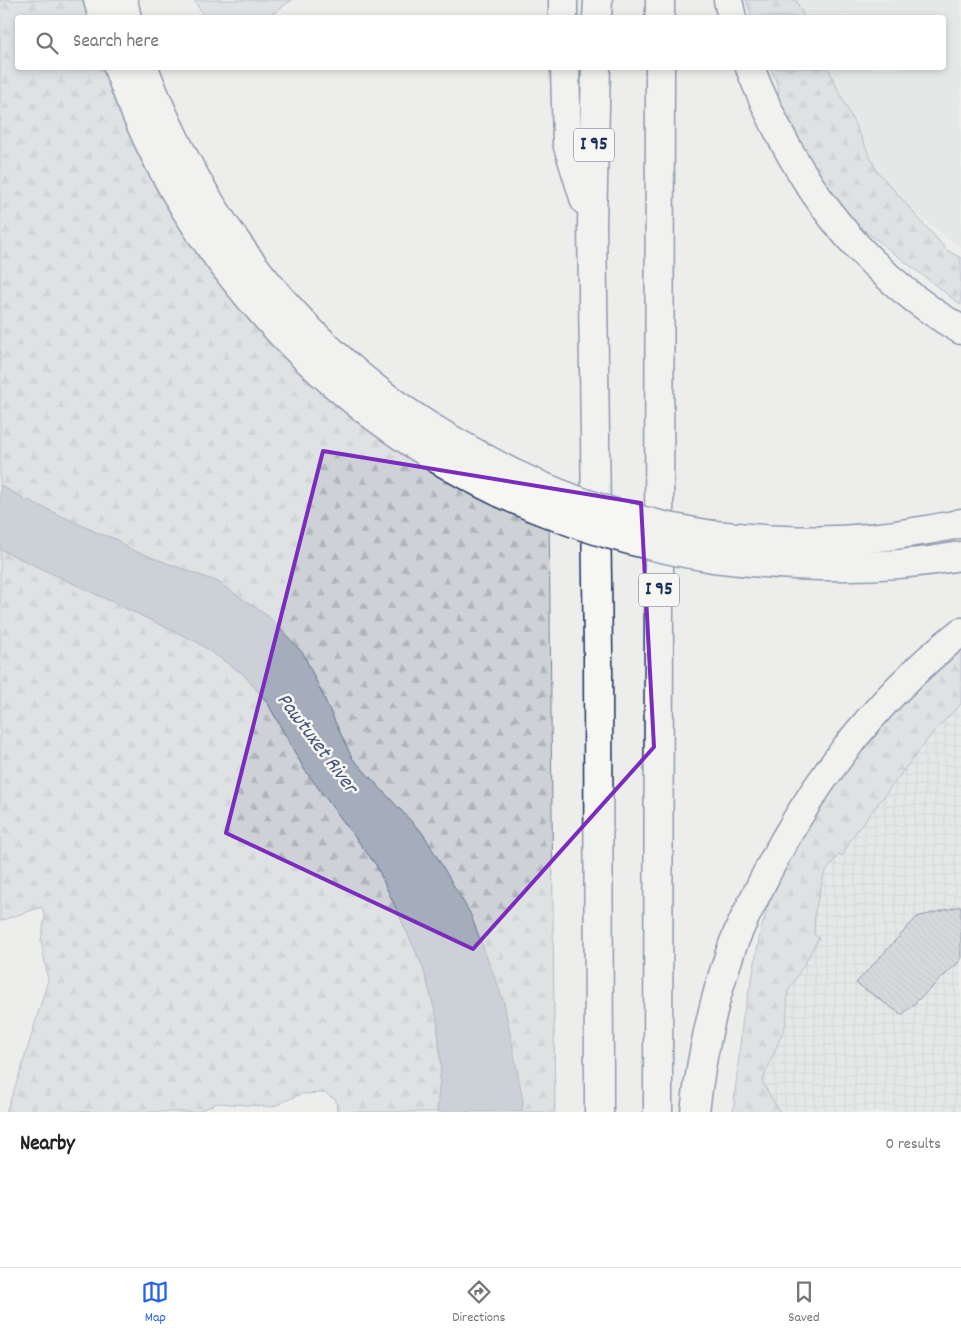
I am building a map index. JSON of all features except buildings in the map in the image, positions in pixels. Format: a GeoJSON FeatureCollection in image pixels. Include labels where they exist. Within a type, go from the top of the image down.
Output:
{"type":"FeatureCollection","features":[{"type":"Feature","properties":{"kind":"highway"},"geometry":{"type":"LineString","coordinates":[[98,0],[102,15]]}},
{"type":"Feature","properties":{"kind":"highway"},"geometry":{"type":"LineString","coordinates":[[123,0],[126,15]]}},
{"type":"Feature","properties":{"kind":"highway"},"geometry":{"type":"LineString","coordinates":[[563,0],[563,15]]}},
{"type":"Feature","properties":{"kind":"highway"},"geometry":{"type":"LineString","coordinates":[[598,0],[598,15]]}},
{"type":"Feature","properties":{"kind":"highway"},"geometry":{"type":"LineString","coordinates":[[660,0],[660,15]]}},
{"type":"Feature","properties":{"kind":"highway"},"geometry":{"type":"LineString","coordinates":[[728,0],[731,15]]}},
{"type":"Feature","properties":{"kind":"highway"},"geometry":{"type":"LineString","coordinates":[[119,70],[132,106],[166,177],[206,243],[263,314],[333,384],[368,412],[444,464],[505,483],[559,494],[609,512],[680,530],[714,547],[762,564],[859,566],[905,563],[961,556]]}},
{"type":"Feature","properties":{"kind":"highway"},"geometry":{"type":"LineString","coordinates":[[145,70],[170,129],[205,196],[250,261],[297,316],[326,346],[381,393],[444,436],[505,483]]}},
{"type":"Feature","properties":{"kind":"highway"},"geometry":{"type":"LineString","coordinates":[[565,70],[567,143],[592,223]]}},
{"type":"Feature","properties":{"kind":"highway","name":"I 95"},"geometry":{"type":"LineString","coordinates":[[596,70],[592,223],[598,661],[599,1112]]}},
{"type":"Feature","properties":{"kind":"highway","name":"I 95"},"geometry":{"type":"LineString","coordinates":[[658,1112],[660,70]]}},
{"type":"Feature","properties":{"kind":"highway"},"geometry":{"type":"LineString","coordinates":[[751,70],[792,158],[831,216],[873,263],[894,283],[918,302],[961,330]]}},
{"type":"Feature","properties":{"kind":"highway"},"geometry":{"type":"LineString","coordinates":[[714,547],[783,541],[853,540],[890,537],[961,523]]}},
{"type":"Feature","properties":{"kind":"highway"},"geometry":{"type":"LineString","coordinates":[[695,1112],[709,1028],[723,973],[743,922],[782,844],[806,803],[828,772],[873,716],[923,664],[961,632]]}},
{"type":"Feature","properties":{"kind":"highlighted area"},"geometry":{"type":"Polygon","coordinates":[[[323,451],[641,503],[654,747],[473,949],[226,833],[323,451]]]}},
{"type":"Feature","properties":{"kind":"shaded area"},"geometry":{"type":"Polygon","coordinates":[[[790,0],[961,0],[961,248],[874,181],[819,70],[946,70],[946,15],[794,15],[790,0]]]}},
{"type":"Feature","properties":{"kind":"shaded area"},"geometry":{"type":"Polygon","coordinates":[[[961,704],[961,1112],[780,1112],[762,1082],[786,1024],[788,992],[819,938],[814,934],[815,911],[824,874],[839,854],[843,856],[853,836],[935,730],[961,704]]]}},
{"type":"Feature","properties":{"kind":"green space"},"geometry":{"type":"Polygon","coordinates":[[[0,0],[91,0],[95,15],[15,15],[15,70],[109,70],[429,469],[527,521],[536,507],[549,511],[555,1112],[522,1112],[523,1101],[424,835],[352,758],[303,653],[218,582],[129,549],[116,539],[100,534],[28,501],[26,502],[0,485],[0,0]]]}},
{"type":"Feature","properties":{"kind":"green space"},"geometry":{"type":"Polygon","coordinates":[[[194,0],[292,0],[271,15],[203,15],[194,0]]]}},
{"type":"Feature","properties":{"kind":"green space"},"geometry":{"type":"Polygon","coordinates":[[[746,0],[796,0],[803,15],[751,15],[746,0]]]}},
{"type":"Feature","properties":{"kind":"green space"},"geometry":{"type":"Polygon","coordinates":[[[772,70],[829,70],[877,171],[947,250],[961,258],[961,305],[847,217],[812,169],[780,113],[778,87],[772,70]]]}},
{"type":"Feature","properties":{"kind":"green space"},"geometry":{"type":"Polygon","coordinates":[[[0,549],[197,642],[243,674],[267,702],[304,769],[376,865],[423,967],[437,1018],[441,1067],[437,1112],[337,1112],[336,1100],[325,1093],[301,1094],[272,1107],[217,1103],[198,1112],[6,1112],[20,1073],[48,980],[41,941],[45,916],[42,907],[0,921],[0,549]]]}},
{"type":"Feature","properties":{"kind":"green space"},"geometry":{"type":"Polygon","coordinates":[[[961,640],[961,704],[935,730],[853,836],[842,856],[839,854],[824,874],[815,911],[814,934],[819,938],[788,992],[786,1024],[762,1082],[780,1112],[733,1112],[743,1016],[760,933],[783,856],[837,769],[961,640]]]}},
{"type":"Feature","properties":{"kind":"water","name":"Pawtuxet River"},"geometry":{"type":"Polygon","coordinates":[[[0,485],[26,502],[28,500],[100,534],[116,539],[129,549],[218,582],[269,617],[303,653],[352,758],[424,835],[470,913],[504,1002],[523,1101],[522,1112],[437,1112],[441,1067],[437,1018],[423,967],[376,865],[304,769],[267,702],[243,674],[197,642],[0,549],[0,485]]]}}]}
